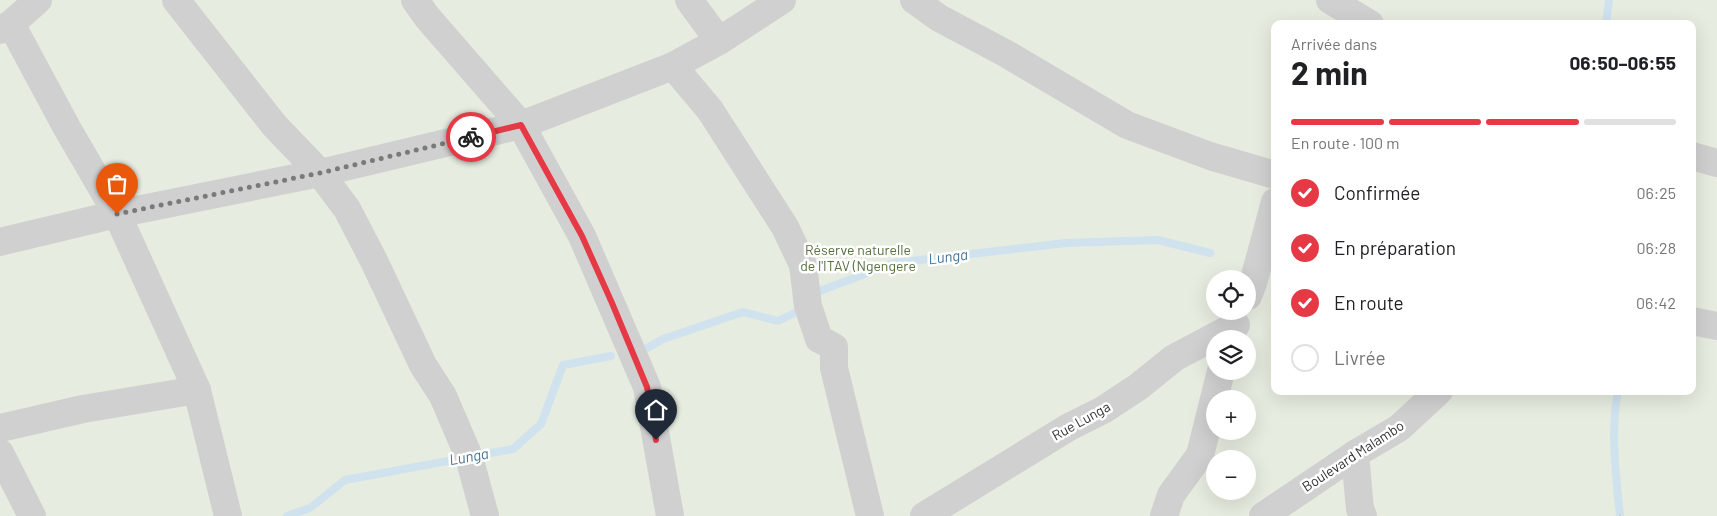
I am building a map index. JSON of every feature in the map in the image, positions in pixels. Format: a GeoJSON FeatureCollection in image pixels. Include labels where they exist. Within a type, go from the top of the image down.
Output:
{"type":"FeatureCollection","features":[{"type":"Feature","properties":{"kind":"street"},"geometry":{"type":"LineString","coordinates":[[38,0],[6,27],[117,214],[197,390],[228,516]]}},
{"type":"Feature","properties":{"kind":"street"},"geometry":{"type":"LineString","coordinates":[[176,0],[274,125],[320,173],[347,209],[374,260],[423,365],[443,396],[469,458],[485,516]]}},
{"type":"Feature","properties":{"kind":"street"},"geometry":{"type":"LineString","coordinates":[[415,0],[427,17],[521,125],[582,236],[647,387],[670,516]]}},
{"type":"Feature","properties":{"kind":"street"},"geometry":{"type":"LineString","coordinates":[[689,0],[719,42]]}},
{"type":"Feature","properties":{"kind":"street"},"geometry":{"type":"LineString","coordinates":[[0,242],[117,214],[320,173],[521,125],[674,66],[719,42],[782,0]]}},
{"type":"Feature","properties":{"kind":"street"},"geometry":{"type":"LineString","coordinates":[[914,0],[939,18],[1006,53],[1127,126],[1210,156],[1271,174]]}},
{"type":"Feature","properties":{"kind":"street"},"geometry":{"type":"LineString","coordinates":[[1338,8],[1362,20]]}},
{"type":"Feature","properties":{"kind":"street"},"geometry":{"type":"LineString","coordinates":[[674,66],[710,110],[785,227],[802,265],[808,306],[819,339],[834,348],[834,368],[870,516]]}},
{"type":"Feature","properties":{"kind":"street"},"geometry":{"type":"LineString","coordinates":[[1696,157],[1717,163]]}},
{"type":"Feature","properties":{"kind":"street"},"geometry":{"type":"LineString","coordinates":[[1255,270],[1271,216]]}},
{"type":"Feature","properties":{"kind":"street"},"geometry":{"type":"LineString","coordinates":[[1696,322],[1717,326]]}},
{"type":"Feature","properties":{"kind":"street","name":"Rue Lunga"},"geometry":{"type":"LineString","coordinates":[[924,516],[1069,427],[1102,410],[1138,387],[1174,358],[1236,325]]}},
{"type":"Feature","properties":{"kind":"street"},"geometry":{"type":"LineString","coordinates":[[1164,516],[1171,495],[1200,455],[1220,380]]}},
{"type":"Feature","properties":{"kind":"street"},"geometry":{"type":"LineString","coordinates":[[0,428],[83,409],[197,390]]}},
{"type":"Feature","properties":{"kind":"street","name":"Boulevard Malambo"},"geometry":{"type":"LineString","coordinates":[[1263,516],[1355,454],[1399,428],[1435,395]]}},
{"type":"Feature","properties":{"kind":"street"},"geometry":{"type":"LineString","coordinates":[[0,452],[32,516]]}},
{"type":"Feature","properties":{"kind":"street"},"geometry":{"type":"LineString","coordinates":[[1355,454],[1362,516]]}},
{"type":"Feature","properties":{"kind":"green space","name":"Réserve naturelle de l'ITAV (Ngengere"},"geometry":{"type":"Polygon","coordinates":[[[0,0],[1717,0],[1717,516],[0,516],[0,0]]]}},
{"type":"Feature","properties":{"kind":"waterway"},"geometry":{"type":"LineString","coordinates":[[1606,20],[1609,0]]}},
{"type":"Feature","properties":{"kind":"waterway","name":"Lunga"},"geometry":{"type":"LineString","coordinates":[[814,297],[817,292],[894,263],[1066,243],[1158,240],[1210,253]]}},
{"type":"Feature","properties":{"kind":"waterway","name":"Lunga"},"geometry":{"type":"LineString","coordinates":[[647,348],[663,339],[743,312],[778,321],[805,308]]}},
{"type":"Feature","properties":{"kind":"waterway","name":"Lunga"},"geometry":{"type":"LineString","coordinates":[[287,516],[310,508],[345,480],[513,449],[541,424],[563,365],[611,356]]}},
{"type":"Feature","properties":{"kind":"waterway"},"geometry":{"type":"LineString","coordinates":[[1617,395],[1614,438],[1620,516]]}},
{"type":"Feature","properties":{"kind":"way so far"},"geometry":{"type":"LineString","coordinates":[[117,214],[320,173],[471,137]]}},
{"type":"Feature","properties":{"kind":"route"},"geometry":{"type":"LineString","coordinates":[[471,137],[521,125],[582,236],[612,303],[647,387],[656,440]]}}]}
